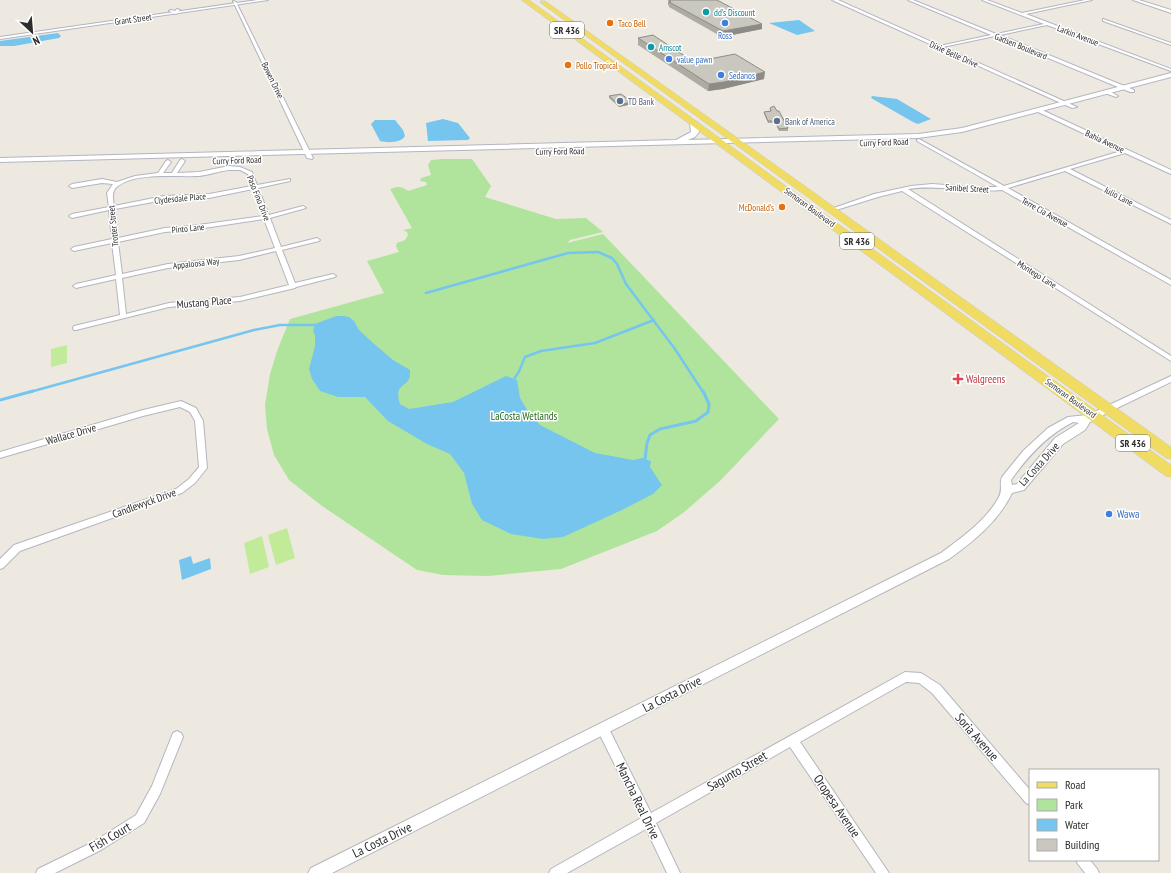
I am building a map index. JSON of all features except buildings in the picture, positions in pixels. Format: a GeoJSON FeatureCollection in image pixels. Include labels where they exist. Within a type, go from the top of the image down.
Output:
{"type":"FeatureCollection","features":[{"type":"Feature","properties":{"kind":"main road","name":"Semoran Boulevard"},"geometry":{"type":"LineString","coordinates":[[525,0],[727,147],[1090,417],[1171,472]]}},
{"type":"Feature","properties":{"kind":"main road","name":"Semoran Boulevard"},"geometry":{"type":"LineString","coordinates":[[540,0],[746,146],[830,210],[1171,454]]}},
{"type":"Feature","properties":{"kind":"main road"},"geometry":{"type":"LineString","coordinates":[[549,18],[558,20],[589,42],[602,43]]}},
{"type":"Feature","properties":{"kind":"main road"},"geometry":{"type":"LineString","coordinates":[[596,52],[603,51],[625,60]]}},
{"type":"Feature","properties":{"kind":"main road","name":"Curry Ford Road"},"geometry":{"type":"LineString","coordinates":[[0,166],[65,164],[248,153],[309,155],[417,155],[567,147],[580,144],[903,136],[962,130],[1171,75]]}},
{"type":"Feature","properties":{"kind":"main road","name":"Curry Ford Road"},"geometry":{"type":"LineString","coordinates":[[0,160],[169,158],[182,161],[309,155],[495,150],[727,147],[919,140],[982,132],[1171,80]]}},
{"type":"Feature","properties":{"kind":"main road"},"geometry":{"type":"LineString","coordinates":[[672,142],[682,140],[692,135],[695,132],[694,123]]}},
{"type":"Feature","properties":{"kind":"main road"},"geometry":{"type":"LineString","coordinates":[[919,140],[921,138],[954,134],[962,130]]}},
{"type":"Feature","properties":{"kind":"main road"},"geometry":{"type":"LineString","coordinates":[[28,165],[40,161],[91,158]]}},
{"type":"Feature","properties":{"kind":"street","name":"Grant Street"},"geometry":{"type":"LineString","coordinates":[[234,3],[248,0]]}},
{"type":"Feature","properties":{"kind":"street","name":"Grant Street"},"geometry":{"type":"LineString","coordinates":[[0,37],[175,11],[266,0]]}},
{"type":"Feature","properties":{"kind":"street","name":"Dixie Belle Drive"},"geometry":{"type":"LineString","coordinates":[[834,0],[1074,107]]}},
{"type":"Feature","properties":{"kind":"street","name":"Gadsen Boulevard"},"geometry":{"type":"LineString","coordinates":[[910,0],[1132,91]]}},
{"type":"Feature","properties":{"kind":"street","name":"Larkin Avenue"},"geometry":{"type":"LineString","coordinates":[[984,0],[1171,70]]}},
{"type":"Feature","properties":{"kind":"street"},"geometry":{"type":"LineString","coordinates":[[1022,14],[1090,0]]}},
{"type":"Feature","properties":{"kind":"street"},"geometry":{"type":"LineString","coordinates":[[1135,0],[1171,12]]}},
{"type":"Feature","properties":{"kind":"street","name":"Bowen Drive"},"geometry":{"type":"LineString","coordinates":[[234,3],[309,155]]}},
{"type":"Feature","properties":{"kind":"street"},"geometry":{"type":"LineString","coordinates":[[1104,20],[1171,44]]}},
{"type":"Feature","properties":{"kind":"street"},"geometry":{"type":"LineString","coordinates":[[940,47],[1048,24]]}},
{"type":"Feature","properties":{"kind":"street"},"geometry":{"type":"LineString","coordinates":[[1107,92],[1116,96]]}},
{"type":"Feature","properties":{"kind":"street","name":"Bahia Avenue"},"geometry":{"type":"LineString","coordinates":[[1038,110],[1171,172]]}},
{"type":"Feature","properties":{"kind":"street","name":"Terre Cia Avenue"},"geometry":{"type":"LineString","coordinates":[[919,140],[1171,283]]}},
{"type":"Feature","properties":{"kind":"street","name":"Sanibel Street"},"geometry":{"type":"LineString","coordinates":[[830,210],[903,189],[922,186],[988,190],[1002,188],[1125,151]]}},
{"type":"Feature","properties":{"kind":"street"},"geometry":{"type":"LineString","coordinates":[[72,186],[102,181],[116,183],[140,176],[159,175],[169,158]]}},
{"type":"Feature","properties":{"kind":"street"},"geometry":{"type":"LineString","coordinates":[[173,175],[182,161]]}},
{"type":"Feature","properties":{"kind":"street","name":"Paso Fino Drive"},"geometry":{"type":"LineString","coordinates":[[159,175],[201,174],[239,168],[250,173],[293,286]]}},
{"type":"Feature","properties":{"kind":"street","name":"Julio Lane"},"geometry":{"type":"LineString","coordinates":[[1066,169],[1171,222]]}},
{"type":"Feature","properties":{"kind":"street","name":"Clydesdale Place"},"geometry":{"type":"LineString","coordinates":[[72,216],[164,198],[209,196],[288,180]]}},
{"type":"Feature","properties":{"kind":"street","name":"Trotter Street"},"geometry":{"type":"LineString","coordinates":[[116,183],[110,188],[110,192],[123,316]]}},
{"type":"Feature","properties":{"kind":"street","name":"Montego Lane"},"geometry":{"type":"LineString","coordinates":[[903,189],[1171,359]]}},
{"type":"Feature","properties":{"kind":"street","name":"Pinto Lane"},"geometry":{"type":"LineString","coordinates":[[74,249],[165,230],[191,228],[267,217],[303,208]]}},
{"type":"Feature","properties":{"kind":"street","name":"Appaloosa Way"},"geometry":{"type":"LineString","coordinates":[[76,286],[168,266],[239,258],[317,240]]}},
{"type":"Feature","properties":{"kind":"street","name":"Mustang Place"},"geometry":{"type":"LineString","coordinates":[[76,328],[169,305],[240,299],[332,276]]}},
{"type":"Feature","properties":{"kind":"street","name":"La Costa Drive"},"geometry":{"type":"LineString","coordinates":[[1008,490],[1006,480],[1018,462],[1034,445],[1050,432],[1072,419],[1090,417],[1171,379]]}},
{"type":"Feature","properties":{"kind":"street","name":"Candlewyck Drive"},"geometry":{"type":"LineString","coordinates":[[0,565],[17,548],[161,498],[179,491],[192,481],[203,468],[199,421],[193,410],[181,404],[143,413]]}},
{"type":"Feature","properties":{"kind":"street","name":"Wallace Drive"},"geometry":{"type":"LineString","coordinates":[[0,455],[143,413]]}},
{"type":"Feature","properties":{"kind":"street","name":"La Costa Drive"},"geometry":{"type":"LineString","coordinates":[[316,873],[946,556],[967,539],[992,515],[1008,490],[1020,487],[1059,441],[1082,427],[1090,417]]}},
{"type":"Feature","properties":{"kind":"street"},"geometry":{"type":"LineString","coordinates":[[1034,445],[1040,454],[1040,462]]}},
{"type":"Feature","properties":{"kind":"street","name":"Sagunto Street"},"geometry":{"type":"LineString","coordinates":[[555,873],[905,677],[921,678]]}},
{"type":"Feature","properties":{"kind":"street","name":"Soria Avenue"},"geometry":{"type":"LineString","coordinates":[[921,678],[936,689],[1029,798]]}},
{"type":"Feature","properties":{"kind":"street","name":"Mancha Real Drive"},"geometry":{"type":"LineString","coordinates":[[603,729],[674,873]]}},
{"type":"Feature","properties":{"kind":"street","name":"Fish Court"},"geometry":{"type":"LineString","coordinates":[[42,873],[97,846],[140,820],[156,790],[177,737]]}},
{"type":"Feature","properties":{"kind":"street","name":"Oropesa Avenue"},"geometry":{"type":"LineString","coordinates":[[792,740],[883,873]]}},
{"type":"Feature","properties":{"kind":"street"},"geometry":{"type":"LineString","coordinates":[[1083,861],[1093,873]]}},
{"type":"Feature","properties":{"kind":"green space","name":"LaCosta Wetlands"},"geometry":{"type":"Polygon","coordinates":[[[472,159],[491,186],[485,197],[556,219],[586,218],[603,232],[570,240],[567,243],[603,234],[779,419],[720,481],[683,513],[657,531],[561,569],[488,576],[443,575],[417,570],[322,506],[289,480],[274,455],[267,429],[265,405],[270,374],[277,351],[290,319],[384,293],[367,261],[399,252],[396,246],[397,243],[405,240],[408,235],[407,232],[403,230],[412,228],[390,189],[399,187],[408,191],[427,185],[426,182],[420,181],[421,178],[431,175],[428,165],[431,160],[472,159]]]}},
{"type":"Feature","properties":{"kind":"green space"},"geometry":{"type":"Polygon","coordinates":[[[67,345],[67,363],[51,367],[51,349],[67,345]]]}},
{"type":"Feature","properties":{"kind":"green space"},"geometry":{"type":"Polygon","coordinates":[[[287,528],[295,558],[276,565],[268,535],[287,528]]]}},
{"type":"Feature","properties":{"kind":"green space"},"geometry":{"type":"Polygon","coordinates":[[[262,536],[269,567],[250,574],[244,543],[262,536]]]}},
{"type":"Feature","properties":{"kind":"water"},"geometry":{"type":"Polygon","coordinates":[[[799,20],[815,31],[797,35],[769,23],[799,20]]]}},
{"type":"Feature","properties":{"kind":"water"},"geometry":{"type":"Polygon","coordinates":[[[58,33],[61,36],[59,38],[14,46],[0,46],[0,41],[58,33]]]}},
{"type":"Feature","properties":{"kind":"water"},"geometry":{"type":"Polygon","coordinates":[[[872,96],[897,99],[931,119],[918,124],[871,98],[872,96]]]}},
{"type":"Feature","properties":{"kind":"water"},"geometry":{"type":"Polygon","coordinates":[[[443,119],[458,123],[470,138],[468,140],[428,141],[426,123],[443,119]]]}},
{"type":"Feature","properties":{"kind":"water"},"geometry":{"type":"Polygon","coordinates":[[[375,120],[395,120],[403,130],[405,136],[397,141],[380,141],[371,124],[375,120]]]}},
{"type":"Feature","properties":{"kind":"water"},"geometry":{"type":"Polygon","coordinates":[[[336,316],[349,317],[354,321],[359,330],[373,343],[393,360],[410,370],[408,380],[401,387],[398,393],[400,404],[409,409],[453,402],[506,376],[517,380],[520,398],[529,413],[540,425],[595,453],[633,460],[642,458],[651,461],[650,467],[662,485],[653,494],[563,537],[543,539],[511,534],[482,520],[472,504],[464,473],[450,454],[427,444],[388,421],[365,397],[338,397],[320,391],[312,379],[309,369],[315,346],[315,335],[313,331],[315,324],[336,316]]]}},
{"type":"Feature","properties":{"kind":"water"},"geometry":{"type":"Polygon","coordinates":[[[191,556],[193,564],[210,558],[211,569],[182,580],[179,560],[191,556]]]}},
{"type":"Feature","properties":{"kind":"waterway"},"geometry":{"type":"LineString","coordinates":[[426,293],[568,253],[598,252],[612,258],[617,264],[626,284],[653,320]]}},
{"type":"Feature","properties":{"kind":"waterway"},"geometry":{"type":"LineString","coordinates":[[514,379],[520,370],[525,357],[541,351],[595,343],[653,320]]}},
{"type":"Feature","properties":{"kind":"waterway"},"geometry":{"type":"LineString","coordinates":[[653,320],[675,349],[703,392]]}},
{"type":"Feature","properties":{"kind":"waterway"},"geometry":{"type":"LineString","coordinates":[[30,392],[254,330],[280,325],[317,325]]}},
{"type":"Feature","properties":{"kind":"waterway"},"geometry":{"type":"LineString","coordinates":[[0,400],[33,391]]}},
{"type":"Feature","properties":{"kind":"waterway"},"geometry":{"type":"LineString","coordinates":[[645,459],[647,443],[650,435],[660,429],[696,421],[708,412],[709,404],[703,391]]}},
{"type":"Feature","properties":{"kind":"place","name":"dd's Discount"},"geometry":{"type":"Point","coordinates":[706,12]}},
{"type":"Feature","properties":{"kind":"place","name":"Taco Bell"},"geometry":{"type":"Point","coordinates":[610,23]}},
{"type":"Feature","properties":{"kind":"place","name":"Ross"},"geometry":{"type":"Point","coordinates":[725,23]}},
{"type":"Feature","properties":{"kind":"place","name":"Amscot"},"geometry":{"type":"Point","coordinates":[651,47]}},
{"type":"Feature","properties":{"kind":"place","name":"value pawn"},"geometry":{"type":"Point","coordinates":[669,59]}},
{"type":"Feature","properties":{"kind":"place","name":"Pollo Tropical"},"geometry":{"type":"Point","coordinates":[568,65]}},
{"type":"Feature","properties":{"kind":"place","name":"Sedanos"},"geometry":{"type":"Point","coordinates":[721,75]}},
{"type":"Feature","properties":{"kind":"place","name":"TD Bank"},"geometry":{"type":"Point","coordinates":[620,101]}},
{"type":"Feature","properties":{"kind":"place","name":"Bank of America"},"geometry":{"type":"Point","coordinates":[777,121]}},
{"type":"Feature","properties":{"kind":"place","name":"McDonald's"},"geometry":{"type":"Point","coordinates":[782,207]}},
{"type":"Feature","properties":{"kind":"place","name":"Walgreens"},"geometry":{"type":"Point","coordinates":[958,379]}},
{"type":"Feature","properties":{"kind":"place","name":"Wawa"},"geometry":{"type":"Point","coordinates":[1109,514]}}]}
